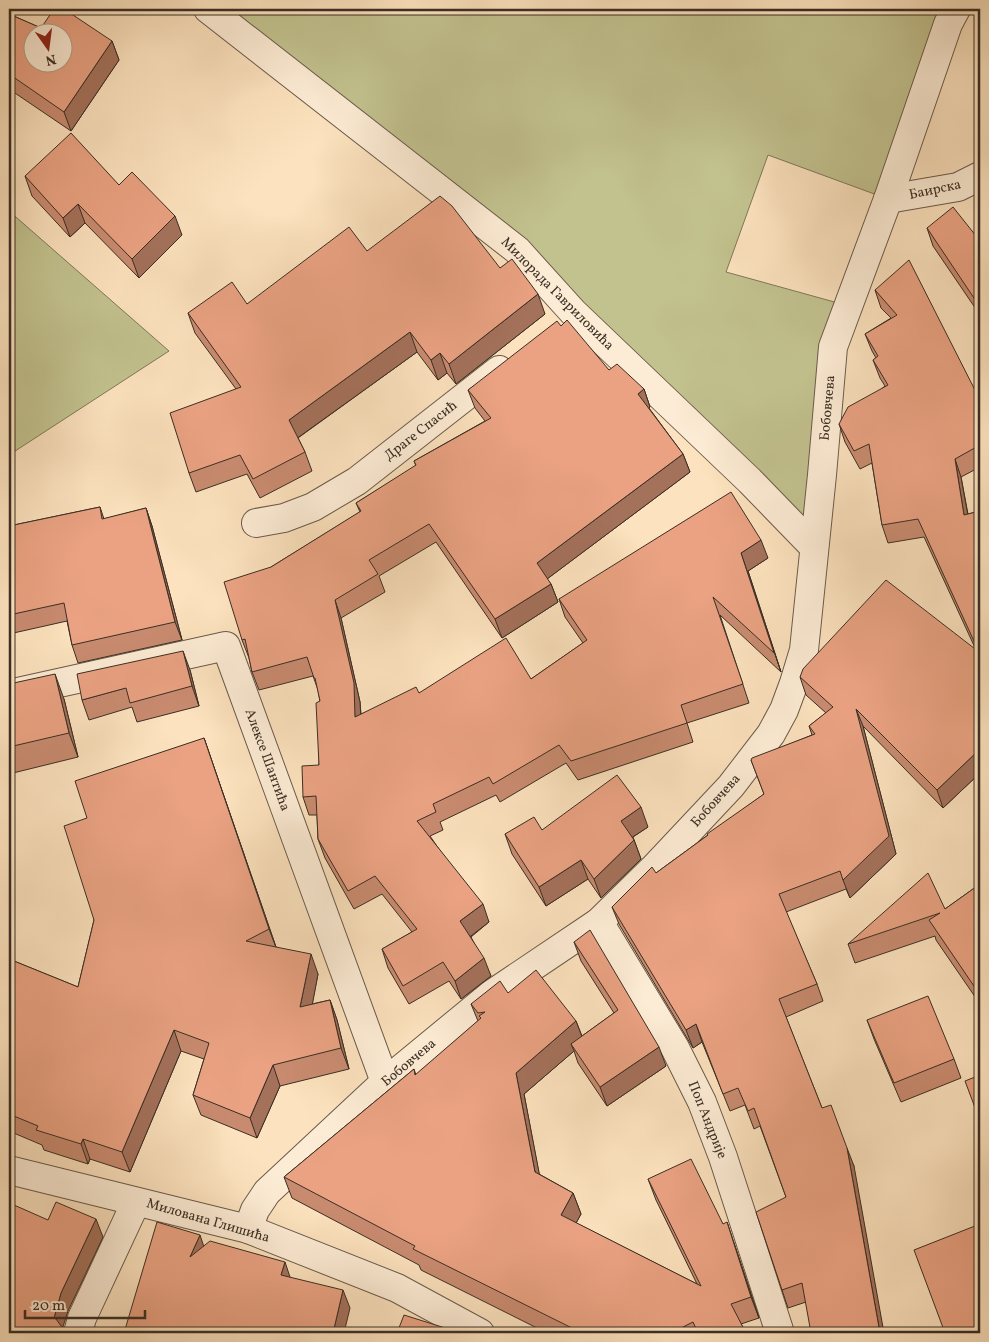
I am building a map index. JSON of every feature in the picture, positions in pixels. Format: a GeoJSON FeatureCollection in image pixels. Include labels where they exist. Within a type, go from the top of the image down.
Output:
{"type":"FeatureCollection","features":[{"type":"Feature","properties":{"kind":"street","name":"Милорада Гавриловића"},"geometry":{"type":"LineString","coordinates":[[208,9],[517,250],[573,312],[750,481],[814,547]]}},
{"type":"Feature","properties":{"kind":"street","name":"Бобовчева"},"geometry":{"type":"LineString","coordinates":[[248,1230],[255,1210],[267,1192],[385,1082],[492,994],[599,922],[654,868],[731,786],[771,734],[787,701],[804,650],[833,347],[888,199],[948,24],[956,9]]}},
{"type":"Feature","properties":{"kind":"street","name":"Баирска"},"geometry":{"type":"LineString","coordinates":[[888,199],[958,187],[980,176]]}},
{"type":"Feature","properties":{"kind":"street"},"geometry":{"type":"LineString","coordinates":[[550,330],[573,312]]}},
{"type":"Feature","properties":{"kind":"street","name":"Драге Спасић"},"geometry":{"type":"LineString","coordinates":[[256,523],[284,518],[313,507],[357,481],[519,354]]}},
{"type":"Feature","properties":{"kind":"street","name":"Алексе Шантића"},"geometry":{"type":"LineString","coordinates":[[9,694],[226,646],[385,1082]]}},
{"type":"Feature","properties":{"kind":"street","name":"Поп Андрије"},"geometry":{"type":"LineString","coordinates":[[599,922],[675,1048],[702,1102],[722,1156],[775,1331]]}},
{"type":"Feature","properties":{"kind":"street","name":"Милована Глишића"},"geometry":{"type":"LineString","coordinates":[[9,1170],[248,1230],[397,1288],[480,1333]]}},
{"type":"Feature","properties":{"kind":"street"},"geometry":{"type":"LineString","coordinates":[[78,1333],[82,1318],[136,1202]]}},
{"type":"Feature","properties":{"kind":"green space"},"geometry":{"type":"Polygon","coordinates":[[[208,9],[956,9],[888,199],[768,155],[726,272],[849,306],[814,547],[573,312],[208,9]]]}},
{"type":"Feature","properties":{"kind":"green space"},"geometry":{"type":"Polygon","coordinates":[[[9,211],[169,351],[9,455],[9,211]]]}},
{"type":"Feature","properties":{"kind":"building"},"geometry":{"type":"Polygon","coordinates":[[[54,9],[64,9],[112,41],[64,112],[9,74],[9,14],[27,22],[22,22],[22,72],[72,72],[72,22],[45,22],[54,9]]]}},
{"type":"Feature","properties":{"kind":"building"},"geometry":{"type":"Polygon","coordinates":[[[71,133],[119,185],[132,172],[175,216],[132,259],[78,204],[63,218],[25,176],[71,133]]]}},
{"type":"Feature","properties":{"kind":"building"},"geometry":{"type":"Polygon","coordinates":[[[440,196],[452,206],[500,268],[512,259],[538,294],[449,364],[440,353],[431,360],[410,332],[289,420],[305,452],[253,479],[240,455],[189,473],[170,413],[241,387],[188,313],[232,282],[247,304],[349,227],[367,251],[440,196]]]}},
{"type":"Feature","properties":{"kind":"building"},"geometry":{"type":"Polygon","coordinates":[[[953,207],[980,241],[980,307],[927,228],[953,207]]]}},
{"type":"Feature","properties":{"kind":"building"},"geometry":{"type":"Polygon","coordinates":[[[909,260],[980,400],[980,445],[955,459],[964,515],[980,511],[980,749],[937,790],[856,709],[889,836],[843,880],[840,871],[779,894],[817,984],[779,999],[822,1108],[831,1105],[847,1148],[880,1333],[811,1333],[802,1283],[782,1290],[756,1212],[786,1197],[754,1108],[748,1111],[738,1088],[723,1094],[696,1024],[686,1030],[612,907],[652,867],[656,873],[764,794],[751,760],[752,758],[815,734],[809,726],[833,707],[800,677],[803,669],[886,580],[979,652],[918,519],[882,525],[869,444],[854,451],[839,424],[848,407],[888,385],[873,360],[878,356],[865,334],[897,315],[875,290],[909,260]]]}},
{"type":"Feature","properties":{"kind":"building"},"geometry":{"type":"Polygon","coordinates":[[[567,320],[609,370],[617,364],[644,389],[638,394],[683,454],[537,563],[551,584],[495,619],[429,524],[369,560],[378,574],[335,600],[354,683],[355,717],[416,687],[419,693],[506,638],[531,679],[587,640],[559,599],[731,492],[761,540],[741,553],[774,653],[713,597],[743,684],[681,705],[687,723],[571,761],[559,745],[493,784],[489,777],[433,804],[436,812],[417,821],[483,904],[460,921],[484,958],[455,981],[443,962],[403,986],[382,949],[417,929],[375,876],[348,891],[318,839],[316,796],[303,797],[302,766],[319,765],[316,703],[320,701],[315,678],[307,657],[252,672],[245,639],[242,640],[224,582],[271,567],[361,511],[356,503],[416,465],[414,461],[491,418],[468,390],[557,321],[561,326],[567,320]]]}},
{"type":"Feature","properties":{"kind":"building"},"geometry":{"type":"Polygon","coordinates":[[[100,507],[102,519],[146,508],[175,622],[72,645],[64,603],[9,615],[9,526],[100,507]]]}},
{"type":"Feature","properties":{"kind":"building"},"geometry":{"type":"Polygon","coordinates":[[[183,651],[192,686],[130,703],[126,688],[82,700],[77,674],[183,651]]]}},
{"type":"Feature","properties":{"kind":"building"},"geometry":{"type":"Polygon","coordinates":[[[55,674],[69,733],[9,747],[9,684],[55,674]]]}},
{"type":"Feature","properties":{"kind":"building"},"geometry":{"type":"Polygon","coordinates":[[[204,738],[269,929],[246,941],[311,954],[300,1007],[330,1000],[341,1048],[273,1065],[250,1118],[193,1095],[209,1043],[174,1030],[122,1152],[83,1139],[81,1144],[36,1130],[38,1126],[9,1114],[9,959],[78,987],[94,920],[64,826],[87,818],[75,781],[204,738]]]}},
{"type":"Feature","properties":{"kind":"building"},"geometry":{"type":"Polygon","coordinates":[[[617,775],[641,807],[621,821],[634,840],[594,879],[581,860],[539,887],[505,834],[534,817],[542,830],[617,775]]]}},
{"type":"Feature","properties":{"kind":"building"},"geometry":{"type":"Polygon","coordinates":[[[928,873],[945,909],[980,884],[980,986],[976,989],[929,920],[940,913],[848,944],[928,873]]]}},
{"type":"Feature","properties":{"kind":"building"},"geometry":{"type":"Polygon","coordinates":[[[590,930],[659,1047],[600,1087],[571,1044],[618,1010],[574,942],[590,930]]]}},
{"type":"Feature","properties":{"kind":"building"},"geometry":{"type":"Polygon","coordinates":[[[536,970],[576,1021],[516,1073],[535,1172],[573,1193],[561,1215],[701,1286],[648,1179],[691,1159],[723,1224],[727,1222],[751,1297],[731,1304],[746,1333],[698,1333],[693,1322],[671,1333],[582,1333],[413,1249],[415,1246],[284,1177],[414,1069],[415,1075],[481,1018],[479,1016],[485,1012],[478,1013],[471,1004],[500,981],[508,993],[536,970]]]}},
{"type":"Feature","properties":{"kind":"building"},"geometry":{"type":"Polygon","coordinates":[[[928,996],[954,1059],[894,1083],[867,1020],[928,996]]]}},
{"type":"Feature","properties":{"kind":"building"},"geometry":{"type":"Polygon","coordinates":[[[980,1075],[980,1121],[965,1081],[980,1075]]]}},
{"type":"Feature","properties":{"kind":"building"},"geometry":{"type":"Polygon","coordinates":[[[56,1202],[96,1219],[61,1293],[54,1318],[67,1330],[80,1328],[96,1333],[9,1333],[9,1241],[14,1205],[48,1220],[56,1202]]]}},
{"type":"Feature","properties":{"kind":"building"},"geometry":{"type":"Polygon","coordinates":[[[157,1222],[200,1235],[190,1257],[210,1241],[285,1262],[281,1275],[343,1290],[333,1333],[124,1333],[157,1222]]]}},
{"type":"Feature","properties":{"kind":"building"},"geometry":{"type":"Polygon","coordinates":[[[980,1224],[980,1333],[945,1333],[914,1250],[980,1224]]]}},
{"type":"Feature","properties":{"kind":"building"},"geometry":{"type":"Polygon","coordinates":[[[404,1315],[461,1333],[397,1333],[404,1315]]]}}]}
